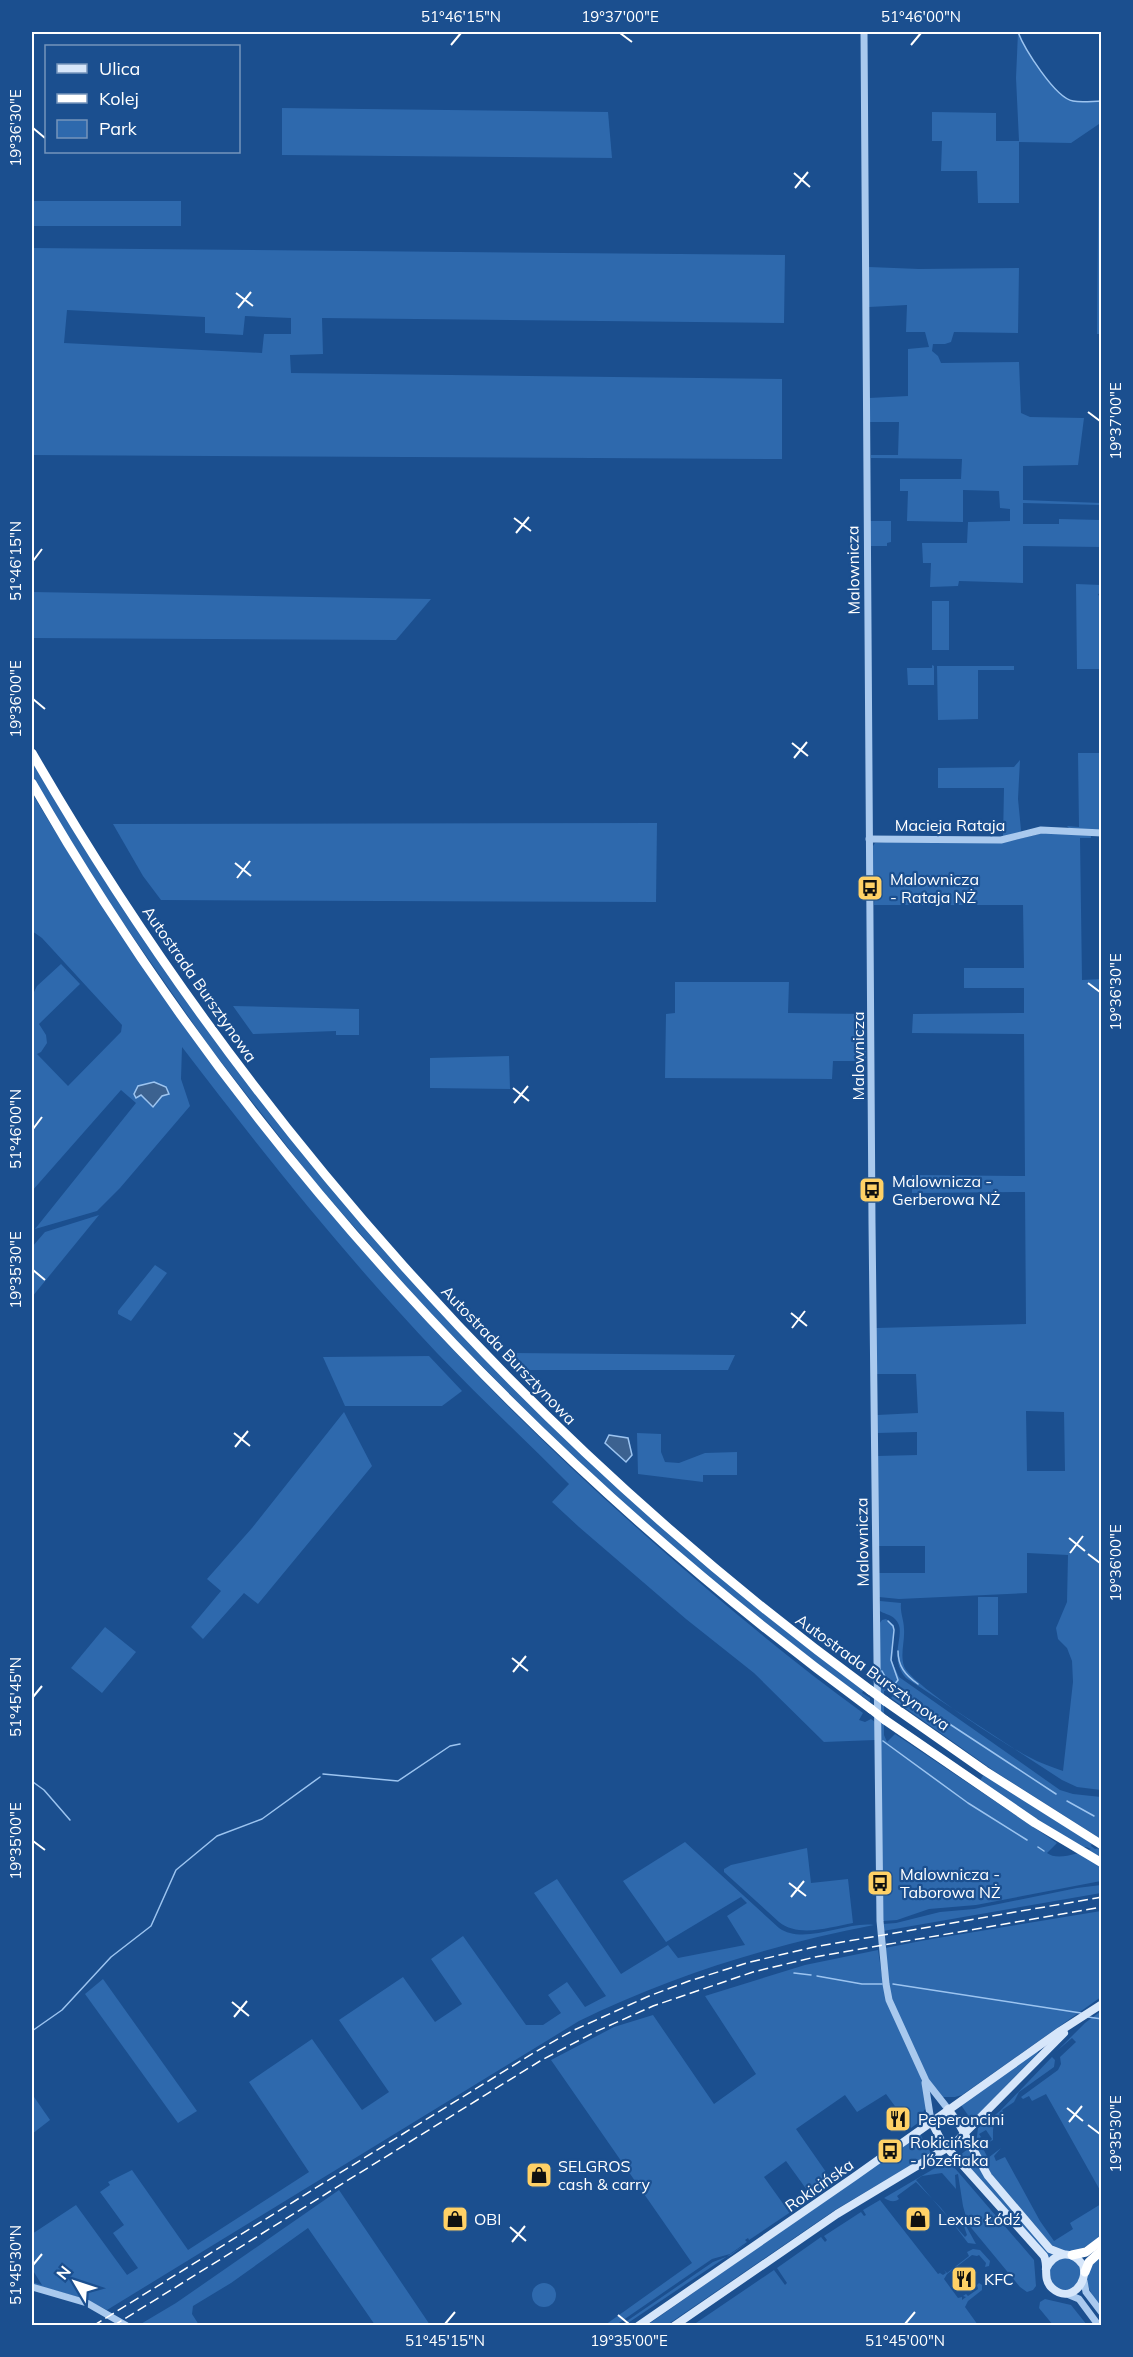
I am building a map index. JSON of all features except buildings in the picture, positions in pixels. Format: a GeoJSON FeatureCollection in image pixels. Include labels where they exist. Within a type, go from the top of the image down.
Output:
{"type":"FeatureCollection","features":[{"type":"Feature","properties":{"kind":"highway","name":"Autostrada Bursztynowa"},"geometry":{"type":"LineString","coordinates":[[32,753],[113,886],[210,1027],[304,1149],[401,1263],[493,1362],[604,1470],[752,1598],[885,1701],[985,1771],[1101,1845]]}},
{"type":"Feature","properties":{"kind":"highway","name":"Autostrada Bursztynowa"},"geometry":{"type":"LineString","coordinates":[[32,783],[115,917],[222,1070],[291,1157],[404,1290],[505,1396],[633,1518],[742,1611],[885,1720],[977,1784],[1101,1863]]}},
{"type":"Feature","properties":{"kind":"highway"},"geometry":{"type":"LineString","coordinates":[[1067,2255],[1082,2254],[1101,2240]]}},
{"type":"Feature","properties":{"kind":"highway"},"geometry":{"type":"LineString","coordinates":[[1085,2276],[1089,2262],[1101,2250]]}},
{"type":"Feature","properties":{"kind":"main road","name":"Rokicińska"},"geometry":{"type":"LineString","coordinates":[[638,2325],[1101,2004]]}},
{"type":"Feature","properties":{"kind":"main road","name":"Rokicińska"},"geometry":{"type":"LineString","coordinates":[[674,2325],[837,2214],[965,2135],[1073,2024]]}},
{"type":"Feature","properties":{"kind":"main road"},"geometry":{"type":"LineString","coordinates":[[931,2121],[937,2135],[947,2148],[1042,2254],[1046,2261],[1046,2279],[1052,2288],[1067,2294],[1078,2289],[1085,2276],[1081,2262],[1050,2249],[996,2187],[948,2109]]}},
{"type":"Feature","properties":{"kind":"main road"},"geometry":{"type":"LineString","coordinates":[[1046,2269],[1051,2260],[1067,2255]]}},
{"type":"Feature","properties":{"kind":"street","name":"Malownicza"},"geometry":{"type":"LineString","coordinates":[[864,32],[869,839],[880,1921],[888,1996],[931,2089],[948,2109]]}},
{"type":"Feature","properties":{"kind":"street","name":"Macieja Rataja"},"geometry":{"type":"LineString","coordinates":[[869,839],[1001,840],[1038,831],[1101,833]]}},
{"type":"Feature","properties":{"kind":"street","name":"Malownicza"},"geometry":{"type":"LineString","coordinates":[[922,2072],[931,2121]]}},
{"type":"Feature","properties":{"kind":"street"},"geometry":{"type":"LineString","coordinates":[[1085,2276],[1086,2292],[1101,2313]]}},
{"type":"Feature","properties":{"kind":"street"},"geometry":{"type":"LineString","coordinates":[[32,2287],[87,2303],[127,2325]]}},
{"type":"Feature","properties":{"kind":"street"},"geometry":{"type":"LineString","coordinates":[[1067,2294],[1079,2299],[1100,2325]]}},
{"type":"Feature","properties":{"kind":"green space"},"geometry":{"type":"Polygon","coordinates":[[[1018,32],[1026,49],[1048,80],[1063,96],[1080,102],[1099,101],[1099,32],[1101,32],[1101,334],[1097,334],[1099,124],[1071,143],[1019,142],[1019,203],[978,203],[977,171],[941,171],[942,141],[932,141],[932,112],[996,113],[996,141],[1019,141],[1016,78],[1018,32]]]}},
{"type":"Feature","properties":{"kind":"green space"},"geometry":{"type":"Polygon","coordinates":[[[282,108],[608,112],[612,158],[282,155],[282,108]]]}},
{"type":"Feature","properties":{"kind":"green space"},"geometry":{"type":"Polygon","coordinates":[[[32,201],[181,201],[181,226],[32,226],[32,201]]]}},
{"type":"Feature","properties":{"kind":"green space"},"geometry":{"type":"Polygon","coordinates":[[[32,248],[785,255],[784,323],[322,318],[323,354],[290,355],[291,373],[782,379],[782,459],[32,455],[32,248]],[[67,310],[64,343],[262,353],[264,334],[291,334],[291,318],[245,316],[243,335],[205,333],[205,317],[67,310]]]}},
{"type":"Feature","properties":{"kind":"green space"},"geometry":{"type":"Polygon","coordinates":[[[869,267],[1019,268],[1018,333],[954,332],[951,342],[933,344],[932,351],[941,363],[1019,362],[1021,413],[1030,417],[1084,418],[1078,465],[1023,466],[1023,500],[1101,503],[1101,505],[1023,503],[1023,524],[1059,524],[1059,519],[1101,520],[1101,547],[1023,546],[1023,583],[959,581],[958,586],[930,587],[931,563],[923,563],[922,543],[967,543],[968,522],[1010,521],[1010,509],[1000,508],[999,491],[963,490],[963,522],[907,521],[908,491],[900,491],[900,479],[961,479],[962,459],[871,458],[871,455],[898,455],[899,422],[869,422],[869,398],[908,396],[908,349],[929,347],[925,332],[906,332],[907,305],[869,307],[869,267]]]}},
{"type":"Feature","properties":{"kind":"green space"},"geometry":{"type":"Polygon","coordinates":[[[870,521],[891,521],[891,542],[887,543],[887,546],[870,546],[870,521]]]}},
{"type":"Feature","properties":{"kind":"green space"},"geometry":{"type":"Polygon","coordinates":[[[1076,584],[1101,585],[1101,593],[1098,594],[1101,600],[1101,669],[1077,669],[1076,584]]]}},
{"type":"Feature","properties":{"kind":"green space"},"geometry":{"type":"Polygon","coordinates":[[[32,592],[431,599],[396,640],[32,638],[32,592]]]}},
{"type":"Feature","properties":{"kind":"green space"},"geometry":{"type":"Polygon","coordinates":[[[932,601],[949,601],[949,650],[932,650],[932,601]]]}},
{"type":"Feature","properties":{"kind":"green space"},"geometry":{"type":"Polygon","coordinates":[[[932,665],[934,666],[934,685],[908,685],[907,668],[932,668],[932,665]]]}},
{"type":"Feature","properties":{"kind":"green space"},"geometry":{"type":"Polygon","coordinates":[[[937,666],[1014,666],[1014,670],[978,670],[978,719],[938,720],[937,666]]]}},
{"type":"Feature","properties":{"kind":"green space"},"geometry":{"type":"Polygon","coordinates":[[[1078,753],[1101,753],[1101,831],[1070,829],[1067,826],[1079,827],[1078,753]]]}},
{"type":"Feature","properties":{"kind":"green space"},"geometry":{"type":"Polygon","coordinates":[[[32,759],[90,856],[247,1082],[534,1408],[864,1690],[862,1693],[870,1698],[870,1702],[862,1696],[860,1698],[677,1552],[563,1448],[426,1309],[314,1181],[211,1049],[110,904],[51,810],[32,777],[32,759]]]}},
{"type":"Feature","properties":{"kind":"green space"},"geometry":{"type":"Polygon","coordinates":[[[1020,760],[1018,799],[1021,830],[1003,838],[1004,788],[938,788],[938,768],[1014,767],[1020,760]]]}},
{"type":"Feature","properties":{"kind":"green space"},"geometry":{"type":"Polygon","coordinates":[[[32,793],[97,897],[165,999],[313,1192],[393,1285],[476,1374],[563,1460],[654,1543],[756,1630],[863,1713],[859,1720],[865,1722],[871,1719],[875,1722],[875,1740],[824,1742],[754,1673],[686,1619],[552,1502],[569,1484],[453,1370],[370,1279],[274,1164],[182,1047],[181,1079],[190,1106],[120,1188],[97,1211],[35,1229],[136,1103],[121,1090],[32,1191],[32,996],[37,986],[61,964],[80,984],[39,1024],[46,1035],[47,1043],[37,1054],[68,1086],[121,1032],[122,1025],[42,938],[32,931],[32,793]]]}},
{"type":"Feature","properties":{"kind":"green space"},"geometry":{"type":"Polygon","coordinates":[[[657,823],[656,902],[161,900],[143,876],[113,824],[657,823]]]}},
{"type":"Feature","properties":{"kind":"green space"},"geometry":{"type":"Polygon","coordinates":[[[1043,833],[1091,834],[1091,838],[1080,838],[1082,980],[1102,979],[1101,1790],[1077,1787],[1062,1780],[1010,1746],[1033,1759],[1063,1771],[1073,1682],[1072,1661],[1067,1648],[1058,1639],[1056,1628],[1067,1602],[1068,1555],[1027,1553],[1027,1593],[899,1599],[879,1597],[878,1573],[925,1573],[925,1546],[878,1546],[877,1456],[917,1455],[917,1432],[877,1433],[877,1415],[918,1413],[916,1374],[876,1374],[876,1328],[1026,1324],[1025,1192],[912,1193],[912,1175],[1025,1176],[1024,1034],[912,1033],[913,1014],[1024,1013],[1024,988],[964,988],[964,968],[1024,968],[1023,905],[874,905],[875,887],[872,885],[871,849],[875,843],[994,843],[1043,833]],[[1026,1411],[1027,1471],[1065,1471],[1064,1412],[1026,1411]]]}},
{"type":"Feature","properties":{"kind":"green space"},"geometry":{"type":"Polygon","coordinates":[[[675,982],[789,982],[788,1013],[865,1014],[866,1061],[833,1061],[832,1079],[665,1078],[666,1014],[675,1013],[675,982]]]}},
{"type":"Feature","properties":{"kind":"green space"},"geometry":{"type":"Polygon","coordinates":[[[233,1006],[359,1009],[359,1035],[336,1035],[336,1031],[253,1034],[233,1006]]]}},
{"type":"Feature","properties":{"kind":"green space"},"geometry":{"type":"Polygon","coordinates":[[[509,1056],[510,1089],[430,1088],[430,1058],[509,1056]]]}},
{"type":"Feature","properties":{"kind":"green space"},"geometry":{"type":"Polygon","coordinates":[[[99,1215],[32,1297],[32,1247],[45,1232],[99,1215]]]}},
{"type":"Feature","properties":{"kind":"green space"},"geometry":{"type":"Polygon","coordinates":[[[155,1265],[167,1273],[131,1321],[118,1314],[118,1311],[155,1265]]]}},
{"type":"Feature","properties":{"kind":"green space"},"geometry":{"type":"Polygon","coordinates":[[[512,1353],[735,1355],[728,1370],[529,1370],[512,1353]]]}},
{"type":"Feature","properties":{"kind":"green space"},"geometry":{"type":"Polygon","coordinates":[[[429,1356],[462,1391],[442,1406],[345,1406],[323,1357],[429,1356]]]}},
{"type":"Feature","properties":{"kind":"green space"},"geometry":{"type":"Polygon","coordinates":[[[344,1412],[372,1466],[258,1604],[244,1593],[203,1639],[191,1627],[221,1591],[207,1579],[252,1528],[344,1412]]]}},
{"type":"Feature","properties":{"kind":"green space"},"geometry":{"type":"Polygon","coordinates":[[[637,1433],[661,1434],[661,1452],[665,1462],[679,1463],[705,1453],[737,1452],[737,1475],[703,1475],[703,1482],[638,1474],[637,1433]]]}},
{"type":"Feature","properties":{"kind":"green space"},"geometry":{"type":"Polygon","coordinates":[[[978,1597],[998,1597],[998,1635],[978,1635],[978,1597]]]}},
{"type":"Feature","properties":{"kind":"green space"},"geometry":{"type":"Polygon","coordinates":[[[880,1601],[901,1603],[904,1666],[923,1686],[957,1711],[906,1678],[898,1661],[899,1624],[893,1617],[878,1610],[880,1601]]]}},
{"type":"Feature","properties":{"kind":"green space"},"geometry":{"type":"Polygon","coordinates":[[[886,1619],[894,1625],[892,1662],[899,1677],[1060,1790],[1101,1797],[1101,1839],[994,1771],[891,1698],[897,1690],[893,1688],[884,1691],[884,1735],[887,1742],[895,1734],[1057,1843],[1047,1853],[1051,1855],[1068,1855],[1091,1849],[1081,1847],[979,1782],[984,1774],[1092,1843],[1091,1846],[1095,1849],[1101,1848],[1101,1881],[976,1905],[929,1909],[897,1920],[883,1921],[879,1624],[886,1619]]]}},
{"type":"Feature","properties":{"kind":"green space"},"geometry":{"type":"Polygon","coordinates":[[[105,1627],[136,1652],[102,1693],[71,1668],[105,1627]]]}},
{"type":"Feature","properties":{"kind":"green space"},"geometry":{"type":"Polygon","coordinates":[[[685,1842],[779,1928],[789,1933],[813,1934],[851,1926],[874,1925],[798,1942],[723,1963],[650,1989],[579,2021],[107,2310],[82,2298],[32,2284],[32,2282],[42,2285],[32,2269],[32,2234],[76,2205],[127,2275],[138,2268],[113,2233],[124,2225],[100,2192],[110,2185],[108,2182],[132,2170],[188,2250],[309,2172],[249,2082],[312,2039],[362,2110],[389,2092],[339,2020],[403,1977],[435,2022],[462,2004],[431,1959],[463,1936],[526,2025],[543,2025],[561,2013],[548,1995],[567,1982],[585,2007],[606,1996],[534,1893],[557,1879],[621,1974],[668,1945],[678,1958],[745,1945],[727,1916],[747,1903],[741,1897],[666,1942],[623,1881],[685,1842]]]}},
{"type":"Feature","properties":{"kind":"green space"},"geometry":{"type":"Polygon","coordinates":[[[807,1848],[811,1883],[848,1879],[853,1923],[815,1930],[787,1927],[724,1872],[724,1869],[731,1865],[807,1848]]]}},
{"type":"Feature","properties":{"kind":"green space"},"geometry":{"type":"Polygon","coordinates":[[[1101,1885],[1101,1893],[883,1931],[883,1924],[1101,1885]]]}},
{"type":"Feature","properties":{"kind":"green space"},"geometry":{"type":"Polygon","coordinates":[[[1101,1911],[1101,1997],[962,2095],[942,2097],[927,2077],[890,1996],[885,1948],[1101,1911]]]}},
{"type":"Feature","properties":{"kind":"green space"},"geometry":{"type":"Polygon","coordinates":[[[878,1950],[885,1995],[921,2077],[927,2109],[924,2110],[922,2120],[911,2128],[886,2094],[857,2112],[845,2095],[796,2129],[833,2182],[812,2197],[786,2161],[764,2177],[789,2212],[798,2207],[749,2240],[748,2238],[745,2240],[747,2242],[730,2254],[712,2259],[616,2325],[605,2325],[692,2263],[551,2060],[614,2027],[653,2015],[714,2104],[756,2074],[705,1996],[805,1965],[878,1950]]]}},
{"type":"Feature","properties":{"kind":"green space"},"geometry":{"type":"Polygon","coordinates":[[[103,1979],[197,2111],[178,2123],[85,1994],[103,1979]]]}},
{"type":"Feature","properties":{"kind":"green space"},"geometry":{"type":"Polygon","coordinates":[[[1101,2011],[1101,2192],[1046,2094],[1032,2101],[1029,2096],[1023,2099],[1021,2097],[1058,2070],[1061,2064],[1060,2057],[1076,2042],[1072,2038],[1057,2051],[1085,2023],[1101,2011]]]}},
{"type":"Feature","properties":{"kind":"green space"},"geometry":{"type":"Polygon","coordinates":[[[1037,2051],[1038,2053],[972,2121],[961,2105],[1037,2051]]]}},
{"type":"Feature","properties":{"kind":"green space"},"geometry":{"type":"Polygon","coordinates":[[[1052,2057],[1055,2060],[1054,2067],[1019,2092],[1014,2102],[1002,2110],[1004,2113],[997,2118],[994,2125],[993,2140],[989,2142],[992,2139],[986,2130],[979,2134],[981,2137],[978,2139],[988,2158],[1001,2148],[994,2156],[996,2161],[1005,2157],[1040,2221],[1054,2241],[1073,2229],[1070,2223],[1101,2204],[1101,2235],[1085,2247],[1074,2251],[1054,2248],[995,2180],[974,2146],[978,2128],[1000,2111],[1052,2057]]]}},
{"type":"Feature","properties":{"kind":"green space"},"geometry":{"type":"Polygon","coordinates":[[[32,2094],[50,2120],[32,2134],[32,2094]]]}},
{"type":"Feature","properties":{"kind":"green space"},"geometry":{"type":"Polygon","coordinates":[[[920,2134],[931,2153],[835,2210],[667,2325],[646,2326],[920,2134]]]}},
{"type":"Feature","properties":{"kind":"green space"},"geometry":{"type":"Polygon","coordinates":[[[969,2148],[1053,2255],[1048,2258],[959,2156],[969,2148]]]}},
{"type":"Feature","properties":{"kind":"green space"},"geometry":{"type":"Polygon","coordinates":[[[942,2164],[953,2166],[1034,2260],[1036,2286],[1033,2290],[1027,2292],[1020,2287],[968,2224],[958,2174],[955,2175],[956,2189],[942,2173],[922,2176],[916,2180],[932,2199],[916,2182],[897,2196],[899,2199],[897,2200],[884,2198],[942,2164]]]}},
{"type":"Feature","properties":{"kind":"green space"},"geometry":{"type":"Polygon","coordinates":[[[339,2190],[430,2325],[375,2325],[308,2228],[231,2283],[193,2306],[192,2314],[199,2325],[139,2325],[176,2303],[339,2190]]]}},
{"type":"Feature","properties":{"kind":"green space"},"geometry":{"type":"Polygon","coordinates":[[[880,2200],[938,2274],[946,2273],[944,2270],[947,2273],[969,2256],[967,2252],[973,2249],[980,2250],[990,2261],[989,2266],[985,2267],[986,2263],[979,2255],[972,2255],[947,2274],[944,2279],[958,2298],[962,2297],[962,2300],[966,2297],[963,2296],[966,2294],[968,2296],[978,2289],[979,2283],[982,2285],[982,2290],[968,2301],[965,2307],[978,2325],[693,2325],[774,2270],[785,2285],[787,2283],[777,2268],[821,2237],[825,2242],[827,2240],[824,2236],[861,2212],[864,2216],[866,2215],[863,2210],[880,2200]]]}},
{"type":"Feature","properties":{"kind":"green space"},"geometry":{"type":"Polygon","coordinates":[[[960,2215],[976,2244],[968,2243],[949,2219],[965,2237],[967,2235],[960,2215]]]}},
{"type":"Feature","properties":{"kind":"green space"},"geometry":{"type":"Polygon","coordinates":[[[1101,2255],[1101,2308],[1089,2287],[1088,2275],[1090,2268],[1101,2255]]]}},
{"type":"Feature","properties":{"kind":"green space"},"geometry":{"type":"Polygon","coordinates":[[[727,2257],[625,2325],[621,2325],[713,2262],[727,2257]]]}},
{"type":"Feature","properties":{"kind":"green space"},"geometry":{"type":"Polygon","coordinates":[[[1065,2258],[1076,2263],[1081,2274],[1076,2285],[1065,2290],[1054,2285],[1049,2274],[1054,2263],[1065,2258]]]}},
{"type":"Feature","properties":{"kind":"green space"},"geometry":{"type":"Polygon","coordinates":[[[544,2283],[552,2287],[556,2295],[552,2303],[544,2307],[536,2303],[532,2295],[536,2287],[544,2283]]]}},
{"type":"Feature","properties":{"kind":"green space"},"geometry":{"type":"Polygon","coordinates":[[[1045,2299],[1071,2305],[1087,2325],[1053,2325],[1039,2308],[1040,2302],[1045,2299]]]}},
{"type":"Feature","properties":{"kind":"shaded area"},"geometry":{"type":"Polygon","coordinates":[[[154,1082],[166,1087],[169,1094],[162,1096],[153,1107],[141,1095],[136,1098],[134,1094],[138,1086],[154,1082]]]}},
{"type":"Feature","properties":{"kind":"shaded area"},"geometry":{"type":"Polygon","coordinates":[[[609,1435],[628,1438],[632,1455],[626,1462],[605,1443],[609,1435]]]}},
{"type":"Feature","properties":{"kind":"waterway"},"geometry":{"type":"LineString","coordinates":[[1018,32],[1041,71],[1066,98],[1076,102],[1102,101]]}},
{"type":"Feature","properties":{"kind":"waterway"},"geometry":{"type":"LineString","coordinates":[[888,1621],[894,1630],[891,1660],[898,1680],[894,1685]]}},
{"type":"Feature","properties":{"kind":"waterway"},"geometry":{"type":"LineString","coordinates":[[898,1651],[903,1670],[918,1684]]}},
{"type":"Feature","properties":{"kind":"waterway"},"geometry":{"type":"LineString","coordinates":[[882,1671],[887,1680],[910,1698],[1056,1794]]}},
{"type":"Feature","properties":{"kind":"waterway"},"geometry":{"type":"LineString","coordinates":[[883,1741],[968,1803],[1027,1840]]}},
{"type":"Feature","properties":{"kind":"waterway"},"geometry":{"type":"LineString","coordinates":[[323,1774],[398,1781],[450,1746],[460,1744]]}},
{"type":"Feature","properties":{"kind":"waterway"},"geometry":{"type":"LineString","coordinates":[[32,2031],[62,2010],[111,1957],[151,1926],[176,1870],[217,1836],[262,1819],[320,1777]]}},
{"type":"Feature","properties":{"kind":"waterway"},"geometry":{"type":"LineString","coordinates":[[33,1782],[44,1790],[70,1820]]}},
{"type":"Feature","properties":{"kind":"waterway"},"geometry":{"type":"LineString","coordinates":[[1067,1801],[1094,1816]]}},
{"type":"Feature","properties":{"kind":"waterway"},"geometry":{"type":"LineString","coordinates":[[1038,1847],[1044,1851]]}},
{"type":"Feature","properties":{"kind":"waterway"},"geometry":{"type":"LineString","coordinates":[[794,1973],[811,1975]]}},
{"type":"Feature","properties":{"kind":"waterway"},"geometry":{"type":"LineString","coordinates":[[817,1976],[862,1984],[882,1984]]}},
{"type":"Feature","properties":{"kind":"waterway"},"geometry":{"type":"LineString","coordinates":[[893,1984],[1081,2013]]}},
{"type":"Feature","properties":{"kind":"waterway"},"geometry":{"type":"LineString","coordinates":[[1088,2017],[1102,2019]]}},
{"type":"Feature","properties":{"kind":"railway"},"geometry":{"type":"LineString","coordinates":[[93,2326],[535,2052],[572,2031],[649,1996],[750,1962],[814,1947],[1102,1897]]}},
{"type":"Feature","properties":{"kind":"railway"},"geometry":{"type":"LineString","coordinates":[[113,2326],[540,2061],[595,2032],[653,2006],[753,1972],[815,1957],[1102,1907]]}},
{"type":"Feature","properties":{"kind":"place","name":"Malownicza - Rataja NŻ"},"geometry":{"type":"Point","coordinates":[870,888]}},
{"type":"Feature","properties":{"kind":"place","name":"Malownicza - Gerberowa NŻ"},"geometry":{"type":"Point","coordinates":[872,1190]}},
{"type":"Feature","properties":{"kind":"place","name":"Malownicza - Taborowa NŻ"},"geometry":{"type":"Point","coordinates":[880,1883]}},
{"type":"Feature","properties":{"kind":"place","name":"Peperoncini"},"geometry":{"type":"Point","coordinates":[898,2119]}},
{"type":"Feature","properties":{"kind":"place","name":"Rokicińska - Józefiaka"},"geometry":{"type":"Point","coordinates":[890,2151]}},
{"type":"Feature","properties":{"kind":"place","name":"SELGROS cash & carry"},"geometry":{"type":"Point","coordinates":[539,2175]}},
{"type":"Feature","properties":{"kind":"place","name":"OBI"},"geometry":{"type":"Point","coordinates":[455,2219]}},
{"type":"Feature","properties":{"kind":"place","name":"Lexus Łódź"},"geometry":{"type":"Point","coordinates":[918,2219]}},
{"type":"Feature","properties":{"kind":"place","name":"KFC"},"geometry":{"type":"Point","coordinates":[964,2279]}}]}
